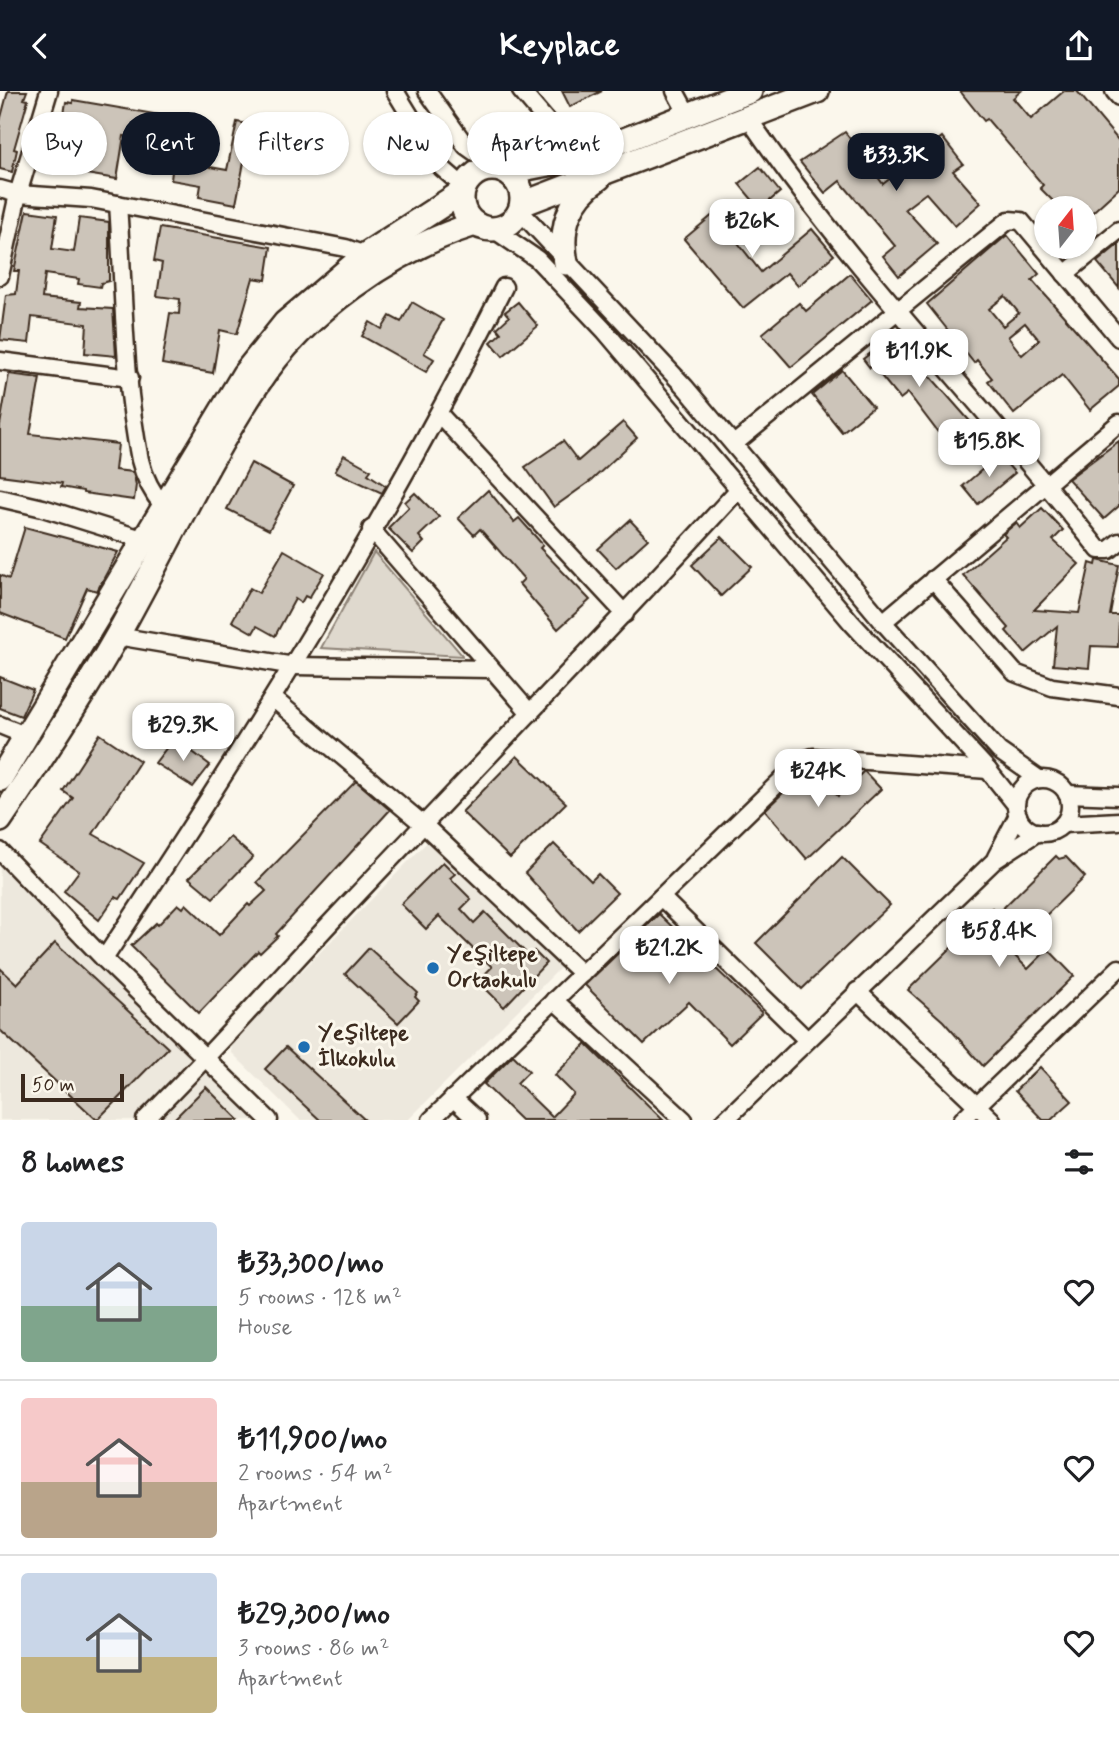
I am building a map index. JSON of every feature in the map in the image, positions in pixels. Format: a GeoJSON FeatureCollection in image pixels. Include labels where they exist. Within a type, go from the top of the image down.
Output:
{"type":"FeatureCollection","features":[{"type":"Feature","properties":{"kind":"main road"},"geometry":{"type":"LineString","coordinates":[[624,140],[750,91]]}},
{"type":"Feature","properties":{"kind":"main road"},"geometry":{"type":"LineString","coordinates":[[624,165],[817,91]]}},
{"type":"Feature","properties":{"kind":"main road"},"geometry":{"type":"LineString","coordinates":[[0,779],[244,374],[285,323],[365,255],[463,190],[476,175]]}},
{"type":"Feature","properties":{"kind":"main road"},"geometry":{"type":"LineString","coordinates":[[0,820],[50,747],[117,636],[258,383],[302,331],[349,288],[400,255],[484,227],[511,223],[521,207],[520,187],[507,175]]}},
{"type":"Feature","properties":{"kind":"main road"},"geometry":{"type":"LineString","coordinates":[[521,207],[599,175]]}},
{"type":"Feature","properties":{"kind":"main road"},"geometry":{"type":"LineString","coordinates":[[566,263],[563,237],[569,211],[582,193],[605,175]]}},
{"type":"Feature","properties":{"kind":"main road"},"geometry":{"type":"LineString","coordinates":[[463,190],[464,210],[484,227]]}},
{"type":"Feature","properties":{"kind":"street"},"geometry":{"type":"LineString","coordinates":[[0,276],[18,194],[49,91]]}},
{"type":"Feature","properties":{"kind":"street"},"geometry":{"type":"LineString","coordinates":[[395,91],[442,168],[463,190]]}},
{"type":"Feature","properties":{"kind":"street"},"geometry":{"type":"LineString","coordinates":[[427,91],[467,147]]}},
{"type":"Feature","properties":{"kind":"street"},"geometry":{"type":"LineString","coordinates":[[521,91],[539,112]]}},
{"type":"Feature","properties":{"kind":"street"},"geometry":{"type":"LineString","coordinates":[[675,91],[688,115]]}},
{"type":"Feature","properties":{"kind":"street"},"geometry":{"type":"LineString","coordinates":[[1114,91],[1119,97]]}},
{"type":"Feature","properties":{"kind":"street"},"geometry":{"type":"LineString","coordinates":[[749,119],[783,169],[898,311],[1047,484],[1099,550],[1109,550],[1119,542]]}},
{"type":"Feature","properties":{"kind":"street"},"geometry":{"type":"LineString","coordinates":[[0,189],[18,194],[91,199],[346,248],[365,255]]}},
{"type":"Feature","properties":{"kind":"street"},"geometry":{"type":"LineString","coordinates":[[118,204],[130,378],[140,462],[154,495],[164,506]]}},
{"type":"Feature","properties":{"kind":"street"},"geometry":{"type":"LineString","coordinates":[[521,207],[566,263],[734,444],[883,622],[999,751],[1039,779],[1059,784],[1067,794],[1070,807],[1063,824]]}},
{"type":"Feature","properties":{"kind":"street"},"geometry":{"type":"LineString","coordinates":[[734,444],[1010,220],[1021,221],[1119,338]]}},
{"type":"Feature","properties":{"kind":"street"},"geometry":{"type":"LineString","coordinates":[[484,227],[537,258],[575,298],[851,622],[988,770],[1017,810],[1022,823],[1038,832],[1047,832],[1063,824],[1119,821]]}},
{"type":"Feature","properties":{"kind":"street"},"geometry":{"type":"LineString","coordinates":[[1065,274],[1119,230]]}},
{"type":"Feature","properties":{"kind":"street"},"geometry":{"type":"LineString","coordinates":[[104,959],[294,666],[440,415],[504,287]]}},
{"type":"Feature","properties":{"kind":"street"},"geometry":{"type":"LineString","coordinates":[[0,361],[130,378]]}},
{"type":"Feature","properties":{"kind":"street"},"geometry":{"type":"LineString","coordinates":[[440,415],[625,614]]}},
{"type":"Feature","properties":{"kind":"street"},"geometry":{"type":"LineString","coordinates":[[883,622],[1119,423]]}},
{"type":"Feature","properties":{"kind":"street"},"geometry":{"type":"LineString","coordinates":[[145,1120],[207,1060],[738,490]]}},
{"type":"Feature","properties":{"kind":"street"},"geometry":{"type":"LineString","coordinates":[[0,498],[145,540]]}},
{"type":"Feature","properties":{"kind":"street"},"geometry":{"type":"LineString","coordinates":[[371,530],[530,713]]}},
{"type":"Feature","properties":{"kind":"street"},"geometry":{"type":"LineString","coordinates":[[933,579],[1014,673],[1052,687],[1119,696]]}},
{"type":"Feature","properties":{"kind":"street"},"geometry":{"type":"LineString","coordinates":[[117,636],[294,666],[490,669]]}},
{"type":"Feature","properties":{"kind":"street"},"geometry":{"type":"LineString","coordinates":[[274,699],[424,825],[582,974]]}},
{"type":"Feature","properties":{"kind":"street"},"geometry":{"type":"LineString","coordinates":[[0,725],[27,736]]}},
{"type":"Feature","properties":{"kind":"street"},"geometry":{"type":"LineString","coordinates":[[431,1120],[801,761],[813,757],[988,770]]}},
{"type":"Feature","properties":{"kind":"street"},"geometry":{"type":"LineString","coordinates":[[995,860],[1017,810],[1021,790],[1039,779]]}},
{"type":"Feature","properties":{"kind":"street"},"geometry":{"type":"LineString","coordinates":[[1067,794],[1119,796]]}},
{"type":"Feature","properties":{"kind":"street"},"geometry":{"type":"LineString","coordinates":[[725,1120],[995,860],[1038,832]]}},
{"type":"Feature","properties":{"kind":"street"},"geometry":{"type":"LineString","coordinates":[[0,851],[104,959],[269,1120]]}},
{"type":"Feature","properties":{"kind":"street"},"geometry":{"type":"LineString","coordinates":[[661,897],[807,1040]]}},
{"type":"Feature","properties":{"kind":"street"},"geometry":{"type":"LineString","coordinates":[[962,1120],[1119,968]]}},
{"type":"Feature","properties":{"kind":"street"},"geometry":{"type":"LineString","coordinates":[[857,991],[992,1120]]}},
{"type":"Feature","properties":{"kind":"street"},"geometry":{"type":"LineString","coordinates":[[554,1000],[684,1120]]}},
{"type":"Feature","properties":{"kind":"street"},"geometry":{"type":"LineString","coordinates":[[453,1098],[477,1120]]}},
{"type":"Feature","properties":{"kind":"shaded area"},"geometry":{"type":"Polygon","coordinates":[[[374,552],[462,655],[462,656],[321,648],[374,552]]]}},
{"type":"Feature","properties":{"kind":"shaded area","name":"Yeşiltepe Ortaokulu"},"geometry":{"type":"Polygon","coordinates":[[[436,833],[565,963],[408,1120],[300,1120],[231,1052],[233,1042],[436,833]]]}},
{"type":"Feature","properties":{"kind":"shaded area"},"geometry":{"type":"Polygon","coordinates":[[[0,863],[258,1120],[0,1120],[0,863]]]}},
{"type":"Feature","properties":{"kind":"building"},"geometry":{"type":"Polygon","coordinates":[[[8,91],[27,91],[24,99],[28,100],[25,112],[21,112],[12,172],[0,169],[0,121],[8,91]]]}},
{"type":"Feature","properties":{"kind":"building"},"geometry":{"type":"Polygon","coordinates":[[[562,91],[602,91],[570,107],[562,91]]]}},
{"type":"Feature","properties":{"kind":"building"},"geometry":{"type":"Polygon","coordinates":[[[960,91],[1021,91],[1013,98],[1031,119],[1064,91],[1077,91],[1119,141],[1119,188],[1097,208],[1097,196],[1048,196],[1040,188],[1043,185],[987,119],[984,121],[960,91]]]}},
{"type":"Feature","properties":{"kind":"building"},"geometry":{"type":"Polygon","coordinates":[[[73,100],[143,112],[121,112],[121,154],[117,179],[92,175],[107,175],[107,112],[64,112],[66,102],[73,103],[73,100]]]}},
{"type":"Feature","properties":{"kind":"building"},"geometry":{"type":"Polygon","coordinates":[[[845,132],[883,184],[942,137],[963,164],[953,171],[981,203],[955,226],[926,193],[905,209],[937,244],[899,276],[883,256],[895,246],[840,181],[825,193],[800,162],[845,132]]]}},
{"type":"Feature","properties":{"kind":"building"},"geometry":{"type":"Polygon","coordinates":[[[234,136],[234,175],[242,175],[236,204],[199,197],[201,185],[171,180],[172,175],[220,175],[220,169],[227,170],[234,136]]]}},
{"type":"Feature","properties":{"kind":"building"},"geometry":{"type":"Polygon","coordinates":[[[760,167],[780,192],[760,209],[739,184],[760,167]]]}},
{"type":"Feature","properties":{"kind":"building"},"geometry":{"type":"Polygon","coordinates":[[[721,208],[743,233],[735,239],[761,272],[812,229],[834,255],[798,286],[787,273],[743,308],[684,239],[721,208]]]}},
{"type":"Feature","properties":{"kind":"building"},"geometry":{"type":"Polygon","coordinates":[[[27,211],[57,215],[52,249],[74,252],[79,218],[109,222],[109,281],[101,283],[100,287],[78,284],[79,279],[45,274],[42,298],[81,302],[80,307],[113,309],[116,356],[85,353],[87,324],[32,317],[29,343],[0,340],[6,295],[16,294],[19,271],[14,271],[27,211]]]}},
{"type":"Feature","properties":{"kind":"building"},"geometry":{"type":"Polygon","coordinates":[[[160,228],[271,247],[266,280],[253,278],[237,334],[220,330],[213,373],[162,364],[170,313],[179,314],[180,299],[157,296],[162,263],[154,261],[160,228]]]}},
{"type":"Feature","properties":{"kind":"building"},"geometry":{"type":"Polygon","coordinates":[[[1007,235],[1039,274],[1032,280],[1119,379],[1119,386],[1090,410],[1062,375],[1014,414],[988,381],[992,378],[977,360],[974,363],[927,304],[1007,235]],[[1005,296],[989,309],[1003,326],[1019,313],[1005,296]],[[1025,323],[1008,337],[1022,355],[1039,340],[1025,323]]]}},
{"type":"Feature","properties":{"kind":"building"},"geometry":{"type":"Polygon","coordinates":[[[1119,244],[1119,288],[1097,262],[1119,244]]]}},
{"type":"Feature","properties":{"kind":"building"},"geometry":{"type":"Polygon","coordinates":[[[850,274],[872,300],[791,367],[762,334],[799,303],[806,311],[850,274]]]}},
{"type":"Feature","properties":{"kind":"building"},"geometry":{"type":"Polygon","coordinates":[[[412,302],[443,320],[424,353],[434,359],[426,372],[362,336],[370,322],[382,329],[390,316],[401,322],[412,302]]]}},
{"type":"Feature","properties":{"kind":"building"},"geometry":{"type":"Polygon","coordinates":[[[518,302],[538,326],[503,356],[491,342],[501,333],[497,328],[509,317],[505,312],[518,302]]]}},
{"type":"Feature","properties":{"kind":"building"},"geometry":{"type":"Polygon","coordinates":[[[894,335],[975,427],[950,448],[908,393],[900,399],[873,366],[870,368],[863,359],[894,335]]]}},
{"type":"Feature","properties":{"kind":"building"},"geometry":{"type":"Polygon","coordinates":[[[842,370],[873,407],[842,432],[812,395],[842,370]]]}},
{"type":"Feature","properties":{"kind":"building"},"geometry":{"type":"Polygon","coordinates":[[[9,374],[40,378],[30,434],[118,444],[115,470],[133,472],[136,485],[134,500],[83,493],[61,487],[62,483],[0,475],[0,425],[9,374]]]}},
{"type":"Feature","properties":{"kind":"building"},"geometry":{"type":"Polygon","coordinates":[[[623,422],[637,438],[592,480],[554,507],[525,467],[563,441],[578,461],[623,422]]]}},
{"type":"Feature","properties":{"kind":"building"},"geometry":{"type":"Polygon","coordinates":[[[1119,441],[1119,506],[1104,519],[1068,479],[1119,441]]]}},
{"type":"Feature","properties":{"kind":"building"},"geometry":{"type":"Polygon","coordinates":[[[344,455],[371,470],[368,474],[386,486],[382,493],[335,471],[344,455]]]}},
{"type":"Feature","properties":{"kind":"building"},"geometry":{"type":"Polygon","coordinates":[[[999,455],[1015,473],[978,504],[963,486],[999,455]]]}},
{"type":"Feature","properties":{"kind":"building"},"geometry":{"type":"Polygon","coordinates":[[[251,463],[293,486],[269,530],[227,509],[251,463]]]}},
{"type":"Feature","properties":{"kind":"building"},"geometry":{"type":"Polygon","coordinates":[[[488,490],[514,522],[519,518],[543,545],[540,548],[590,600],[558,629],[519,584],[524,579],[480,529],[474,535],[458,518],[488,490]]]}},
{"type":"Feature","properties":{"kind":"building"},"geometry":{"type":"Polygon","coordinates":[[[415,493],[439,517],[419,536],[424,542],[413,553],[388,528],[409,507],[405,502],[415,493]]]}},
{"type":"Feature","properties":{"kind":"building"},"geometry":{"type":"Polygon","coordinates":[[[1042,508],[1063,530],[1053,540],[1079,564],[1034,610],[1079,613],[1090,563],[1096,565],[1097,560],[1119,565],[1110,615],[1119,615],[1118,647],[1091,646],[1089,668],[1053,665],[1057,626],[1025,653],[1006,631],[1009,628],[963,575],[1006,537],[1003,534],[1016,523],[1020,528],[1042,508]]]}},
{"type":"Feature","properties":{"kind":"building"},"geometry":{"type":"Polygon","coordinates":[[[630,520],[648,539],[616,568],[598,549],[630,520]]]}},
{"type":"Feature","properties":{"kind":"building"},"geometry":{"type":"Polygon","coordinates":[[[25,527],[118,552],[97,591],[87,588],[65,638],[0,613],[0,575],[9,579],[25,527]]]}},
{"type":"Feature","properties":{"kind":"building"},"geometry":{"type":"Polygon","coordinates":[[[722,537],[752,567],[721,596],[692,565],[722,537]]]}},
{"type":"Feature","properties":{"kind":"building"},"geometry":{"type":"Polygon","coordinates":[[[284,550],[324,573],[309,598],[305,596],[301,603],[295,599],[275,636],[257,626],[253,633],[232,621],[250,588],[259,593],[284,550]]]}},
{"type":"Feature","properties":{"kind":"building"},"geometry":{"type":"Polygon","coordinates":[[[0,677],[33,690],[21,716],[0,708],[0,677]]]}},
{"type":"Feature","properties":{"kind":"building"},"geometry":{"type":"Polygon","coordinates":[[[100,734],[140,761],[93,834],[144,863],[120,899],[115,897],[99,920],[64,891],[79,871],[40,844],[73,798],[63,791],[100,734]]]}},
{"type":"Feature","properties":{"kind":"building"},"geometry":{"type":"Polygon","coordinates":[[[174,738],[210,765],[193,787],[155,763],[174,738]]]}},
{"type":"Feature","properties":{"kind":"building"},"geometry":{"type":"Polygon","coordinates":[[[517,756],[566,803],[510,858],[462,812],[517,756]]]}},
{"type":"Feature","properties":{"kind":"building"},"geometry":{"type":"Polygon","coordinates":[[[812,769],[838,796],[864,771],[881,789],[807,859],[765,810],[807,770],[812,769]]]}},
{"type":"Feature","properties":{"kind":"building"},"geometry":{"type":"Polygon","coordinates":[[[356,781],[390,810],[276,934],[278,936],[260,953],[258,951],[199,1013],[131,946],[156,923],[158,925],[178,904],[183,908],[186,904],[219,935],[248,904],[250,906],[266,891],[257,882],[356,781]]]}},
{"type":"Feature","properties":{"kind":"building"},"geometry":{"type":"Polygon","coordinates":[[[230,837],[253,857],[213,898],[189,878],[230,837]]]}},
{"type":"Feature","properties":{"kind":"building"},"geometry":{"type":"Polygon","coordinates":[[[554,844],[591,881],[598,874],[617,893],[578,931],[525,873],[554,844]]]}},
{"type":"Feature","properties":{"kind":"building"},"geometry":{"type":"Polygon","coordinates":[[[1056,856],[1059,859],[1066,857],[1085,877],[1022,939],[1025,942],[1013,954],[1028,969],[1048,949],[1074,976],[983,1066],[943,1021],[908,990],[992,908],[997,914],[1056,856]]]}},
{"type":"Feature","properties":{"kind":"building"},"geometry":{"type":"Polygon","coordinates":[[[842,857],[890,905],[802,989],[756,943],[842,857]]]}},
{"type":"Feature","properties":{"kind":"building"},"geometry":{"type":"Polygon","coordinates":[[[443,862],[455,874],[450,878],[471,899],[461,909],[474,923],[485,912],[529,956],[534,951],[546,963],[504,1007],[478,981],[492,967],[439,916],[426,929],[401,904],[443,862]]]}},
{"type":"Feature","properties":{"kind":"building"},"geometry":{"type":"Polygon","coordinates":[[[659,914],[762,1013],[730,1044],[689,1002],[644,1044],[585,985],[659,914]]]}},
{"type":"Feature","properties":{"kind":"building"},"geometry":{"type":"Polygon","coordinates":[[[55,943],[168,1048],[97,1120],[0,1030],[0,968],[17,984],[55,943]]]}},
{"type":"Feature","properties":{"kind":"building"},"geometry":{"type":"Polygon","coordinates":[[[369,948],[418,993],[415,997],[419,1001],[398,1023],[345,974],[369,948]]]}},
{"type":"Feature","properties":{"kind":"building"},"geometry":{"type":"Polygon","coordinates":[[[586,1044],[663,1120],[521,1120],[484,1084],[513,1055],[529,1071],[517,1083],[552,1117],[574,1094],[555,1075],[586,1044]]]}},
{"type":"Feature","properties":{"kind":"building"},"geometry":{"type":"Polygon","coordinates":[[[286,1047],[365,1120],[320,1120],[265,1069],[286,1047]]]}},
{"type":"Feature","properties":{"kind":"building"},"geometry":{"type":"Polygon","coordinates":[[[1040,1067],[1072,1101],[1051,1120],[1043,1120],[1015,1091],[1040,1067]]]}},
{"type":"Feature","properties":{"kind":"building"},"geometry":{"type":"Polygon","coordinates":[[[206,1087],[239,1120],[173,1120],[206,1087]]]}},
{"type":"Feature","properties":{"kind":"place","name":"Yeşiltepe Ortaokulu"},"geometry":{"type":"Point","coordinates":[433,968]}},
{"type":"Feature","properties":{"kind":"place","name":"Yeşiltepe İlkokulu"},"geometry":{"type":"Point","coordinates":[304,1047]}}]}
